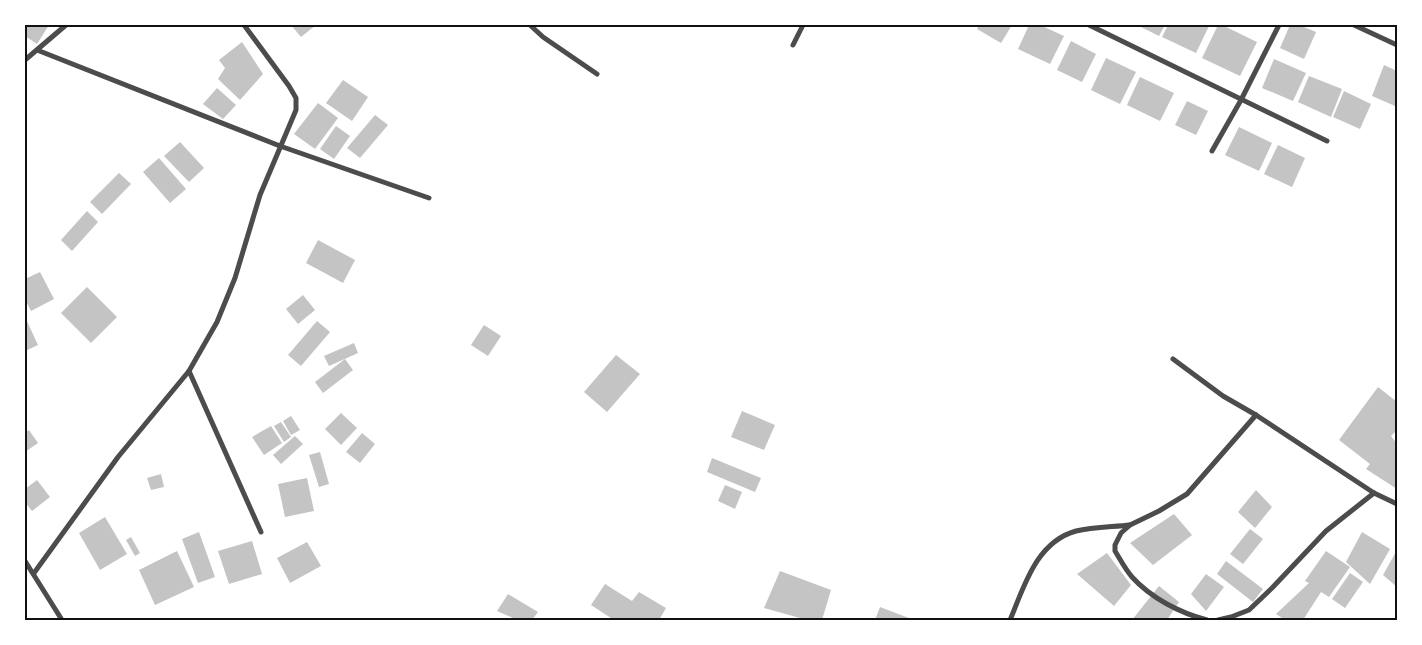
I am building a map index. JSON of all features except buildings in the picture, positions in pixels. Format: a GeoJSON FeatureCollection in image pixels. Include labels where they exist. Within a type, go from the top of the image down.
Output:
{"type":"FeatureCollection","features":[{"type":"Feature","properties":{"kind":"street"},"geometry":{"type":"LineString","coordinates":[[25,60],[66,25]]}},
{"type":"Feature","properties":{"kind":"street"},"geometry":{"type":"LineString","coordinates":[[34,573],[118,457],[189,371],[217,322],[232,287],[260,195],[296,110],[296,98],[289,86],[244,25]]}},
{"type":"Feature","properties":{"kind":"street"},"geometry":{"type":"LineString","coordinates":[[530,25],[543,37],[597,74]]}},
{"type":"Feature","properties":{"kind":"street"},"geometry":{"type":"LineString","coordinates":[[793,45],[803,25]]}},
{"type":"Feature","properties":{"kind":"street"},"geometry":{"type":"LineString","coordinates":[[1089,25],[1326,141]]}},
{"type":"Feature","properties":{"kind":"street"},"geometry":{"type":"LineString","coordinates":[[1212,152],[1279,25]]}},
{"type":"Feature","properties":{"kind":"street"},"geometry":{"type":"LineString","coordinates":[[1354,25],[1397,45]]}},
{"type":"Feature","properties":{"kind":"street"},"geometry":{"type":"LineString","coordinates":[[37,50],[280,146],[429,198]]}},
{"type":"Feature","properties":{"kind":"street"},"geometry":{"type":"LineString","coordinates":[[1173,359],[1223,396],[1256,415],[1374,493],[1397,504]]}},
{"type":"Feature","properties":{"kind":"street"},"geometry":{"type":"LineString","coordinates":[[189,371],[260,532]]}},
{"type":"Feature","properties":{"kind":"street"},"geometry":{"type":"LineString","coordinates":[[1207,620],[1189,616],[1163,602],[1132,577],[1114,548],[1121,533],[1130,525],[1159,511],[1187,494],[1256,415]]}},
{"type":"Feature","properties":{"kind":"street"},"geometry":{"type":"LineString","coordinates":[[1218,620],[1249,610],[1326,531],[1374,493]]}},
{"type":"Feature","properties":{"kind":"street"},"geometry":{"type":"LineString","coordinates":[[1010,620],[1034,565],[1056,541],[1075,532],[1130,525]]}},
{"type":"Feature","properties":{"kind":"street"},"geometry":{"type":"LineString","coordinates":[[25,561],[62,620]]}}]}
